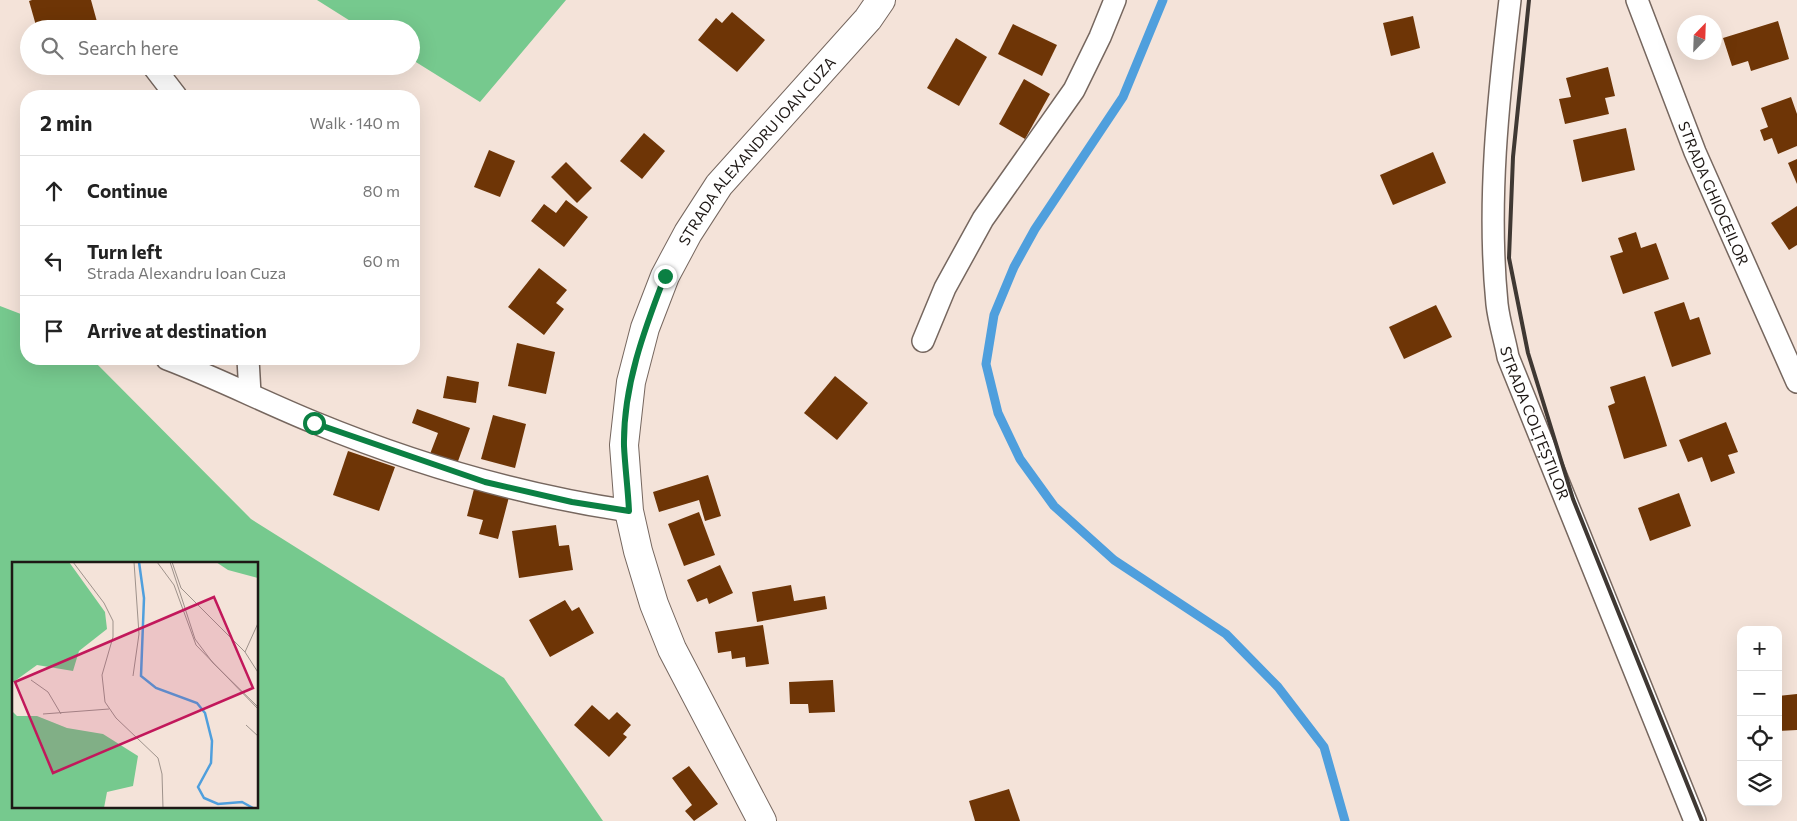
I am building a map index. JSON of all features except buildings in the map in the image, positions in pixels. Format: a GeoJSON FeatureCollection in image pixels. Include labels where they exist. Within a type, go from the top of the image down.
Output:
{"type":"FeatureCollection","features":[{"type":"Feature","properties":{"kind":"main road","name":"STRADA ALEXANDRU IOAN CUZA"},"geometry":{"type":"LineString","coordinates":[[762,821],[672,649],[654,604],[640,560],[629,511],[624,445],[631,382],[645,328],[665,276],[688,233],[719,185],[868,19],[881,0]]}},
{"type":"Feature","properties":{"kind":"street"},"geometry":{"type":"LineString","coordinates":[[924,341],[945,288],[983,219],[1074,90],[1100,37],[1115,0]]}},
{"type":"Feature","properties":{"kind":"street","name":"STRADA COLȚEȘTILOR"},"geometry":{"type":"LineString","coordinates":[[1510,0],[1496,119],[1494,196],[1494,250],[1498,306],[1508,357],[1695,821]]}},
{"type":"Feature","properties":{"kind":"street","name":"STRADA GHIOCEILOR"},"geometry":{"type":"LineString","coordinates":[[1637,0],[1695,152],[1797,382]]}},
{"type":"Feature","properties":{"kind":"street"},"geometry":{"type":"LineString","coordinates":[[159,75],[171,90]]}},
{"type":"Feature","properties":{"kind":"street"},"geometry":{"type":"LineString","coordinates":[[181,365],[314,423],[485,482],[572,502],[629,511]]}},
{"type":"Feature","properties":{"kind":"street"},"geometry":{"type":"LineString","coordinates":[[248,365],[250,394]]}},
{"type":"Feature","properties":{"kind":"green space"},"geometry":{"type":"Polygon","coordinates":[[[317,0],[566,0],[480,102],[420,65],[420,20],[349,20],[317,0]]]}},
{"type":"Feature","properties":{"kind":"green space"},"geometry":{"type":"Polygon","coordinates":[[[0,306],[20,314],[20,365],[98,365],[251,519],[504,678],[603,821],[0,821],[0,306]]]}},
{"type":"Feature","properties":{"kind":"waterway"},"geometry":{"type":"LineString","coordinates":[[1163,0],[1123,97],[1035,229],[1014,267],[994,315],[986,364],[998,413],[1020,459],[1054,506],[1114,560],[1226,634],[1278,687],[1324,747],[1345,821]]}},
{"type":"Feature","properties":{"kind":"railway"},"geometry":{"type":"LineString","coordinates":[[1529,0],[1513,157],[1509,258],[1528,353],[1573,499],[1702,821]]}},
{"type":"Feature","properties":{"kind":"route"},"geometry":{"type":"LineString","coordinates":[[314,423],[410,458],[485,482],[572,502],[629,511],[624,445],[631,382],[645,328],[665,276]]}}]}
